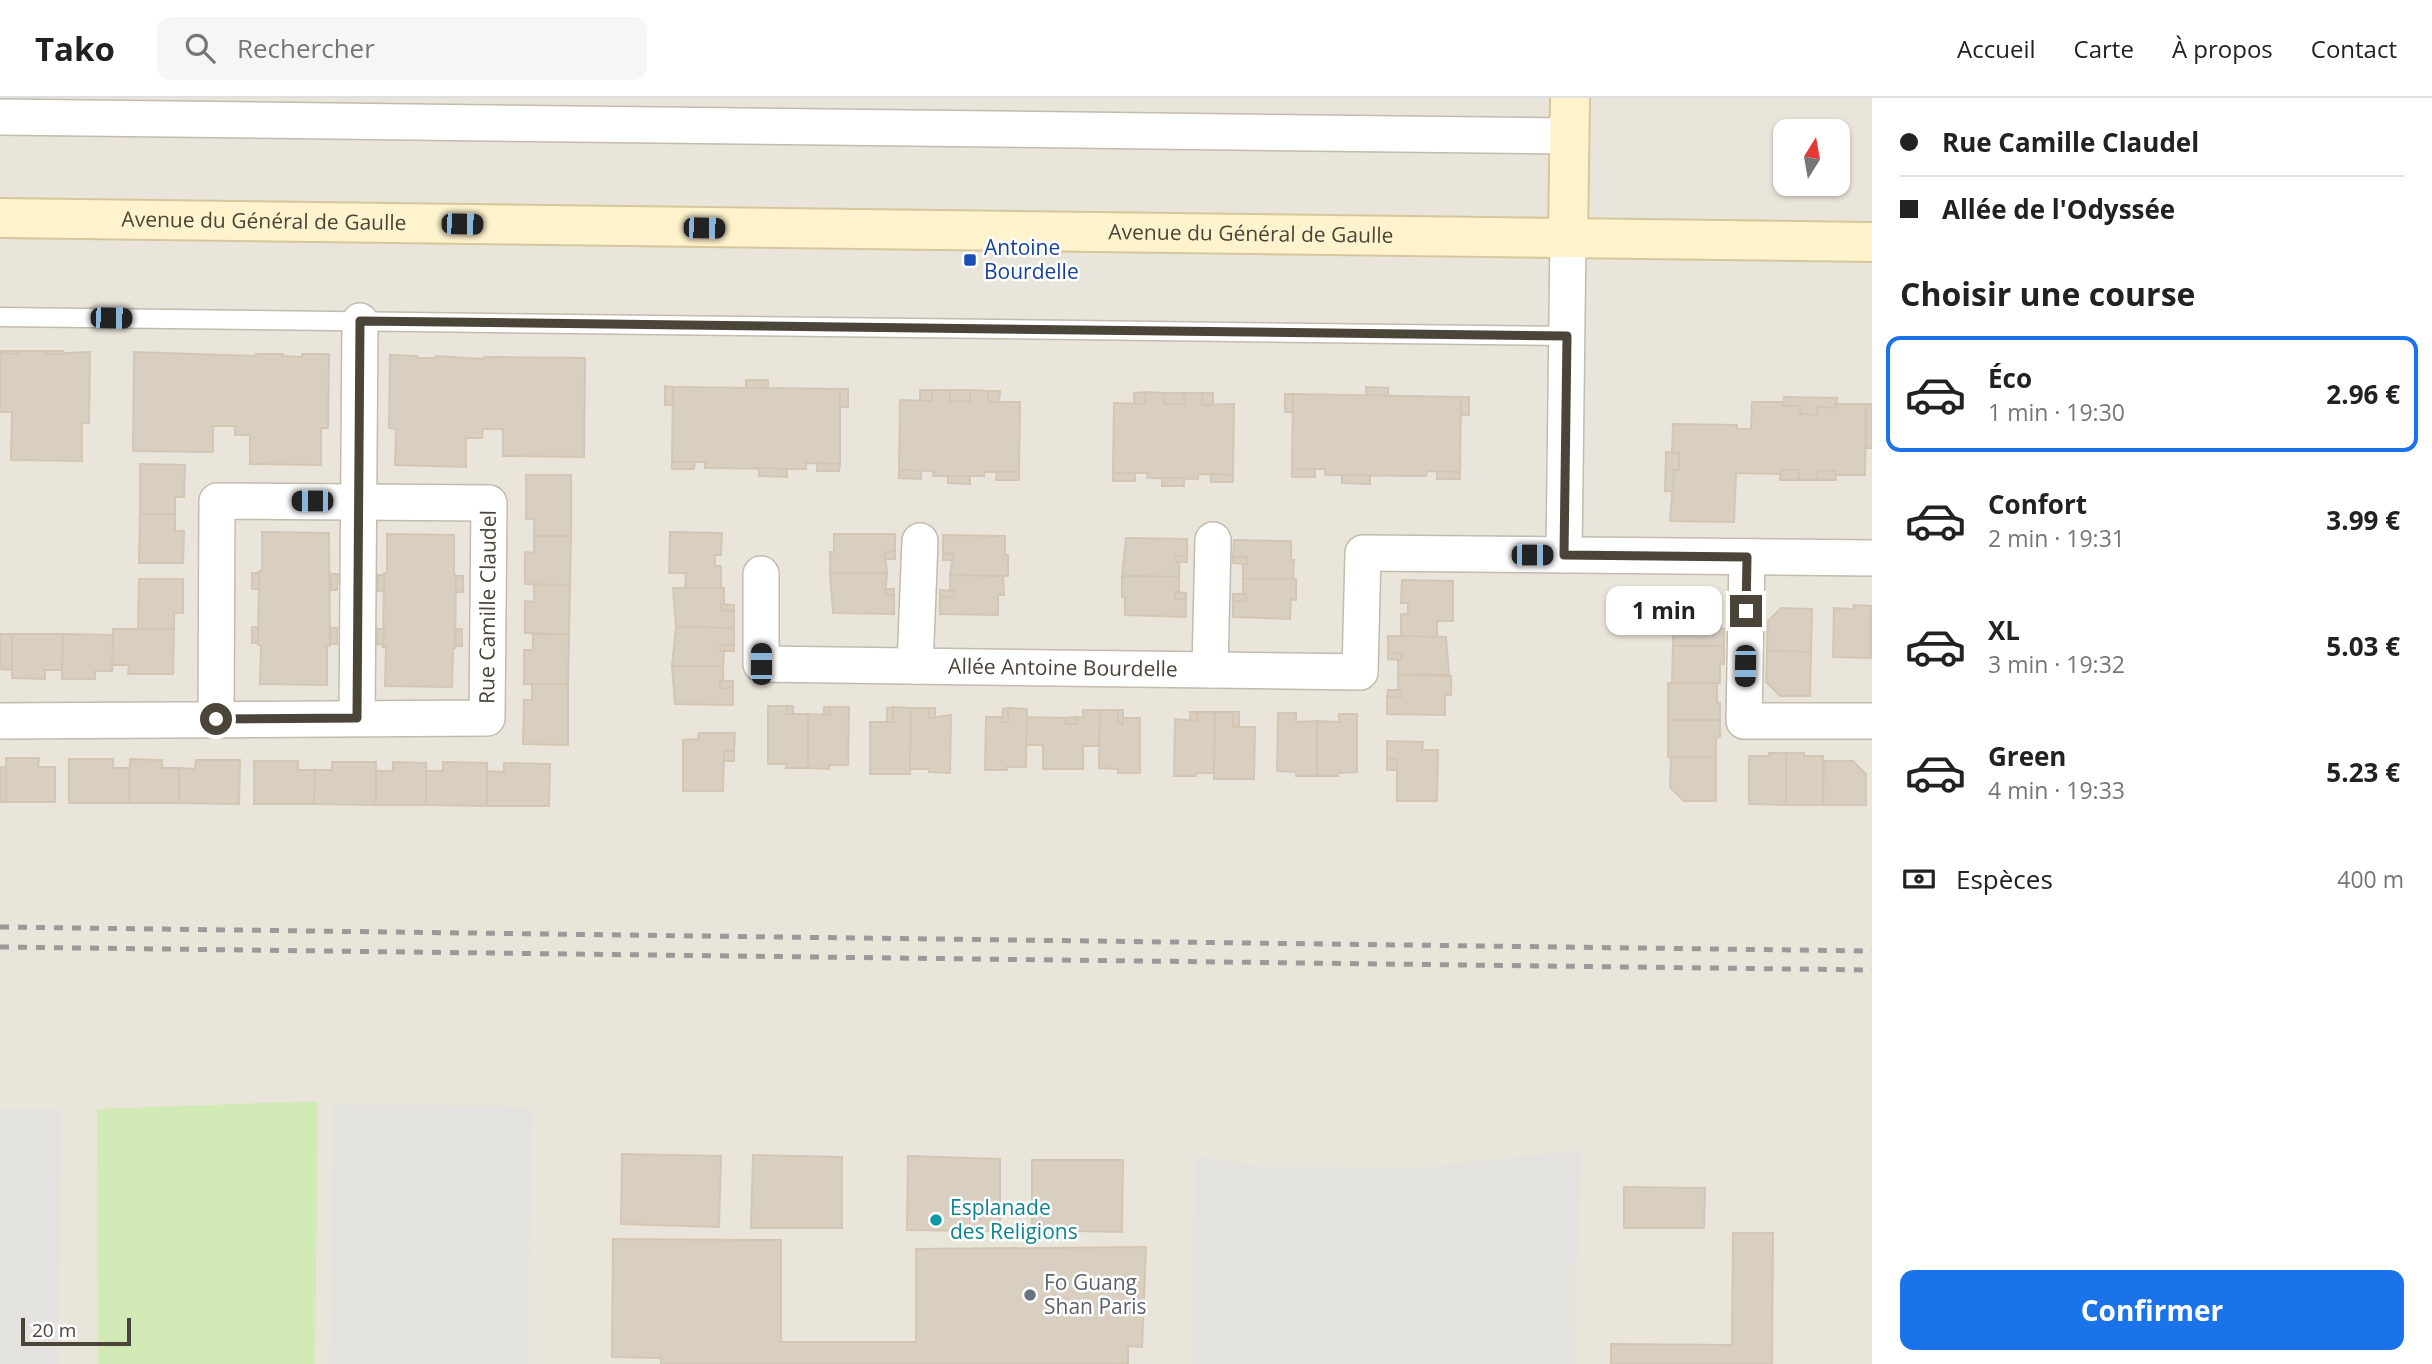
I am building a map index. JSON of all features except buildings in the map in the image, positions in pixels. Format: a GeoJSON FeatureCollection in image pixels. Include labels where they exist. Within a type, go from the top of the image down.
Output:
{"type":"FeatureCollection","features":[{"type":"Feature","properties":{"kind":"main road"},"geometry":{"type":"LineString","coordinates":[[1568,239],[1570,98]]}},
{"type":"Feature","properties":{"kind":"main road","name":"Avenue du Général de Gaulle"},"geometry":{"type":"LineString","coordinates":[[0,218],[1872,242]]}},
{"type":"Feature","properties":{"kind":"street"},"geometry":{"type":"LineString","coordinates":[[0,117],[1569,136]]}},
{"type":"Feature","properties":{"kind":"street"},"geometry":{"type":"LineString","coordinates":[[1568,239],[1564,555],[1872,558]]}},
{"type":"Feature","properties":{"kind":"street"},"geometry":{"type":"LineString","coordinates":[[357,718],[360,321]]}},
{"type":"Feature","properties":{"kind":"street","name":"Rue Camille Claudel"},"geometry":{"type":"LineString","coordinates":[[0,721],[487,718],[489,503],[217,501],[216,719]]}},
{"type":"Feature","properties":{"kind":"street"},"geometry":{"type":"LineString","coordinates":[[1210,670],[1213,540]]}},
{"type":"Feature","properties":{"kind":"street"},"geometry":{"type":"LineString","coordinates":[[915,666],[920,541]]}},
{"type":"Feature","properties":{"kind":"street","name":"Allée Antoine Bourdelle"},"geometry":{"type":"LineString","coordinates":[[761,574],[761,664],[1360,672],[1363,553],[1564,555]]}},
{"type":"Feature","properties":{"kind":"street"},"geometry":{"type":"LineString","coordinates":[[1747,557],[1744,720],[1872,721]]}},
{"type":"Feature","properties":{"kind":"lane"},"geometry":{"type":"LineString","coordinates":[[0,317],[1567,336]]}},
{"type":"Feature","properties":{"kind":"shaded area"},"geometry":{"type":"Polygon","coordinates":[[[0,98],[1872,98],[1872,1364],[0,1364],[0,98]]]}},
{"type":"Feature","properties":{"kind":"shaded area"},"geometry":{"type":"Polygon","coordinates":[[[333,1104],[532,1107],[529,1364],[330,1364],[333,1104]]]}},
{"type":"Feature","properties":{"kind":"shaded area"},"geometry":{"type":"Polygon","coordinates":[[[0,1109],[61,1109],[59,1364],[0,1364],[0,1109]]]}},
{"type":"Feature","properties":{"kind":"shaded area"},"geometry":{"type":"Polygon","coordinates":[[[1581,1150],[1576,1364],[1193,1364],[1195,1155],[1257,1166],[1416,1168],[1581,1150]]]}},
{"type":"Feature","properties":{"kind":"green space"},"geometry":{"type":"Polygon","coordinates":[[[318,1101],[315,1364],[98,1364],[97,1109],[318,1101]]]}},
{"type":"Feature","properties":{"kind":"railway"},"geometry":{"type":"LineString","coordinates":[[0,927],[1872,951]]}},
{"type":"Feature","properties":{"kind":"railway"},"geometry":{"type":"LineString","coordinates":[[0,947],[1872,970]]}},
{"type":"Feature","properties":{"kind":"place","name":"Antoine Bourdelle"},"geometry":{"type":"Point","coordinates":[970,260]}},
{"type":"Feature","properties":{"kind":"place","name":"Esplanade des Religions"},"geometry":{"type":"Point","coordinates":[936,1220]}},
{"type":"Feature","properties":{"kind":"place","name":"Fo Guang Shan Paris"},"geometry":{"type":"Point","coordinates":[1030,1295]}},
{"type":"Feature","properties":{"kind":"route"},"geometry":{"type":"LineString","coordinates":[[216,719],[357,718],[360,321],[1567,336],[1564,555],[1747,557],[1746,611]]}}]}
